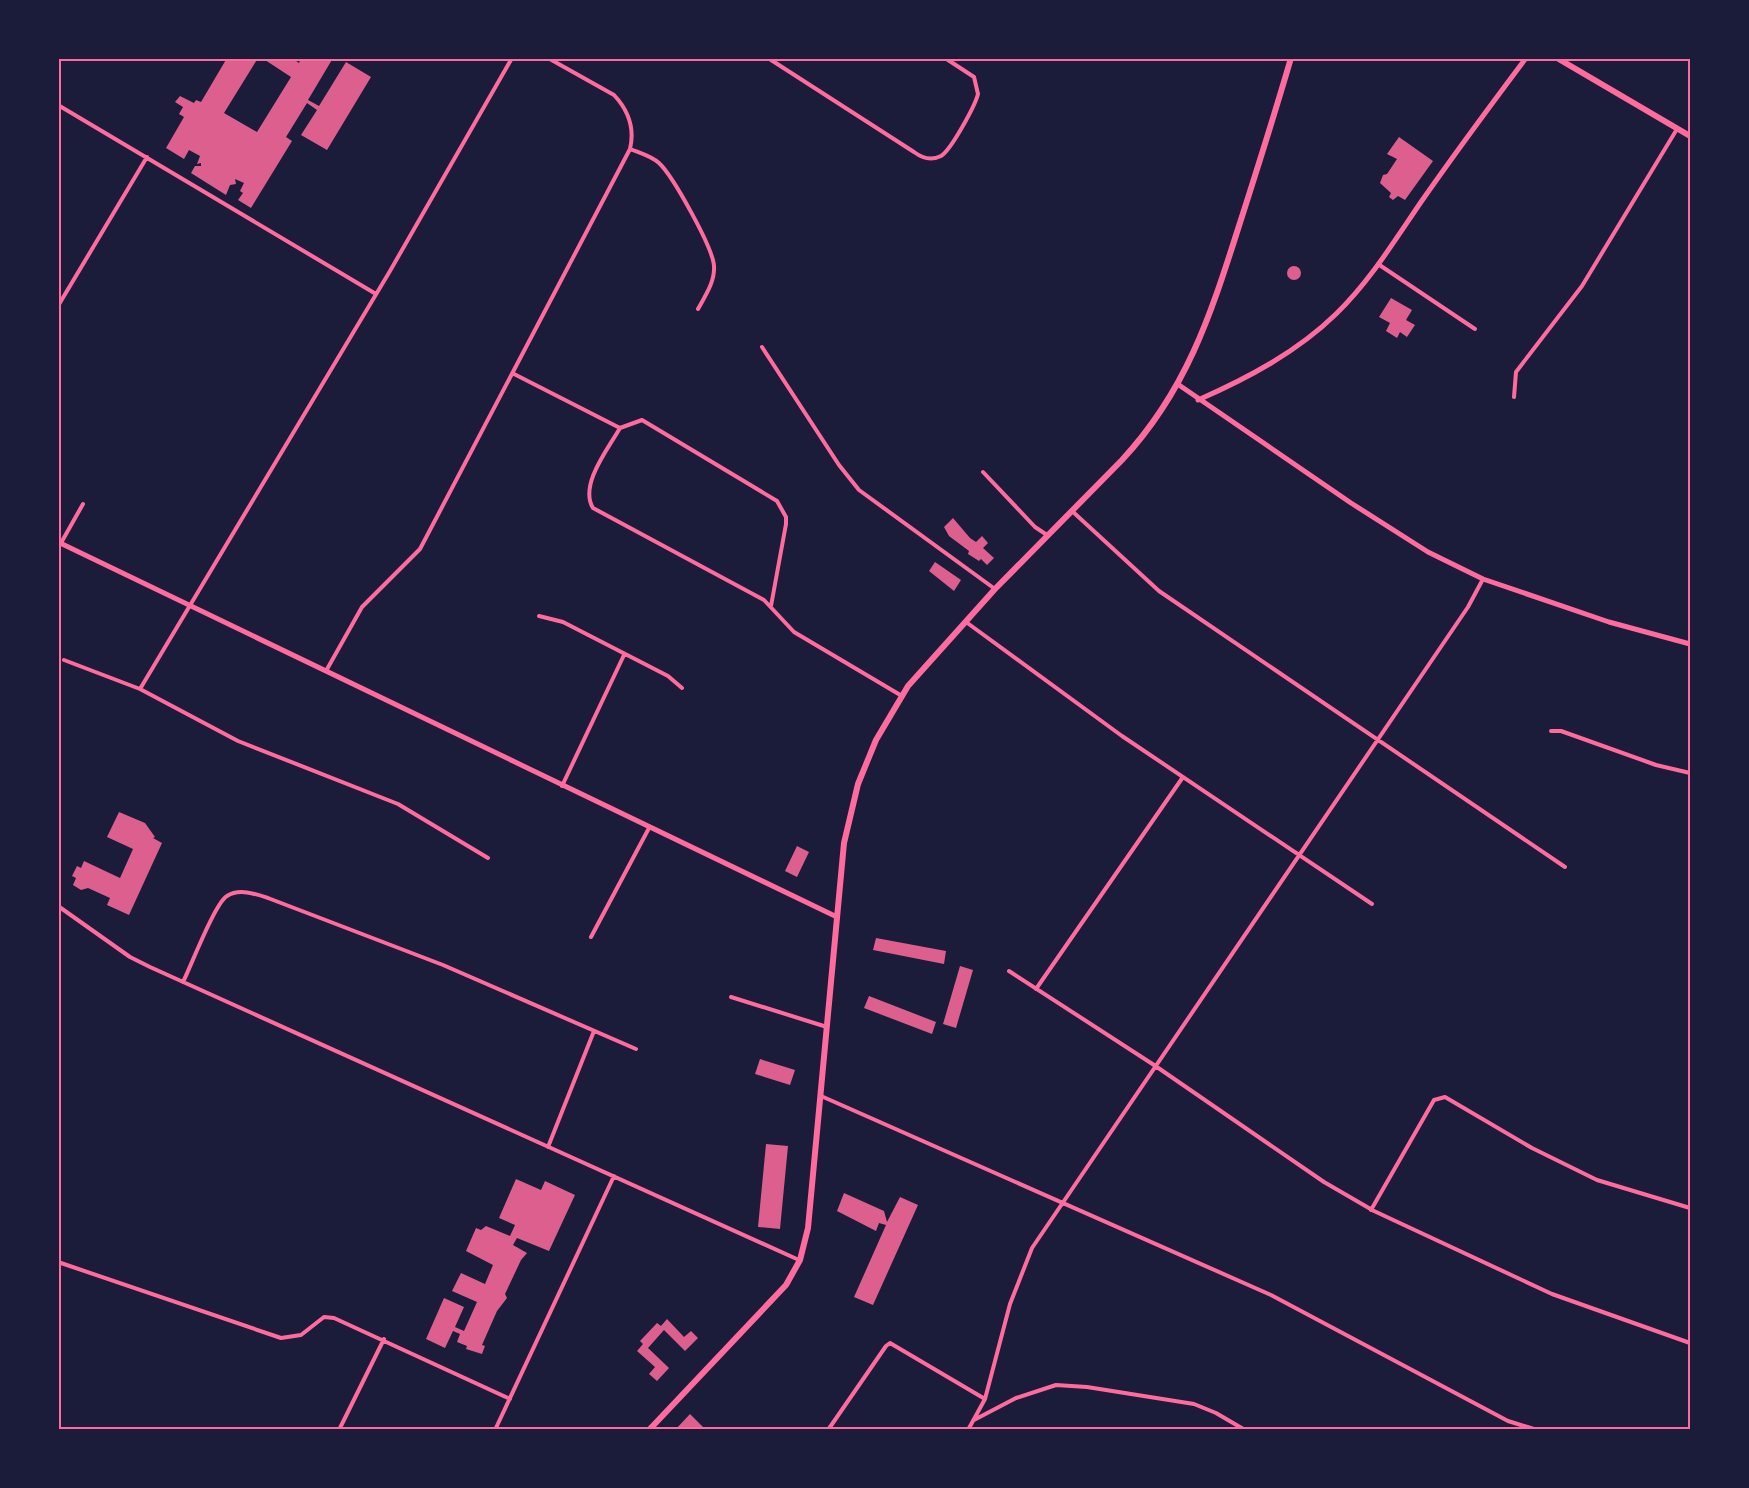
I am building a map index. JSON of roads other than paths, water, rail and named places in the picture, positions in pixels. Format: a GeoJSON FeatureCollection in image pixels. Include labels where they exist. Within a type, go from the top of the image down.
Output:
{"type":"FeatureCollection","features":[{"type":"Feature","properties":{"kind":"main road"},"geometry":{"type":"LineString","coordinates":[[649,1430],[786,1285],[800,1260],[808,1228],[844,843],[852,804],[876,740],[902,696],[966,621],[1142,438],[1179,384],[1215,302],[1291,58]]}},
{"type":"Feature","properties":{"kind":"main road"},"geometry":{"type":"LineString","coordinates":[[1557,58],[1690,136]]}},
{"type":"Feature","properties":{"kind":"street"},"geometry":{"type":"LineString","coordinates":[[140,689],[376,294],[512,58]]}},
{"type":"Feature","properties":{"kind":"street"},"geometry":{"type":"LineString","coordinates":[[326,671],[362,607],[420,549],[514,374],[630,148],[631,122],[622,103],[614,95],[548,58]]}},
{"type":"Feature","properties":{"kind":"street"},"geometry":{"type":"LineString","coordinates":[[768,58],[914,153],[932,159],[939,157],[949,148],[978,94],[974,77],[945,58]]}},
{"type":"Feature","properties":{"kind":"street"},"geometry":{"type":"LineString","coordinates":[[1198,400],[1259,370],[1302,342],[1348,302],[1378,264],[1470,131],[1526,58]]}},
{"type":"Feature","properties":{"kind":"street"},"geometry":{"type":"LineString","coordinates":[[58,105],[376,294]]}},
{"type":"Feature","properties":{"kind":"street"},"geometry":{"type":"LineString","coordinates":[[1514,397],[1516,372],[1582,286],[1677,128]]}},
{"type":"Feature","properties":{"kind":"street"},"geometry":{"type":"LineString","coordinates":[[630,148],[653,158],[667,172],[710,249],[714,268],[713,280],[698,309]]}},
{"type":"Feature","properties":{"kind":"street"},"geometry":{"type":"LineString","coordinates":[[58,306],[147,157]]}},
{"type":"Feature","properties":{"kind":"street"},"geometry":{"type":"LineString","coordinates":[[1378,264],[1475,329]]}},
{"type":"Feature","properties":{"kind":"street"},"geometry":{"type":"LineString","coordinates":[[762,347],[839,465],[859,490],[996,589]]}},
{"type":"Feature","properties":{"kind":"street"},"geometry":{"type":"LineString","coordinates":[[514,374],[620,428]]}},
{"type":"Feature","properties":{"kind":"street"},"geometry":{"type":"LineString","coordinates":[[1179,384],[1198,400],[1428,552],[1484,579],[1609,622],[1690,644]]}},
{"type":"Feature","properties":{"kind":"street"},"geometry":{"type":"LineString","coordinates":[[770,607],[786,524],[786,517],[777,501],[642,420],[620,428],[588,488],[593,508],[753,594],[770,607],[794,632],[902,696]]}},
{"type":"Feature","properties":{"kind":"street"},"geometry":{"type":"LineString","coordinates":[[982,472],[1035,527],[1048,536]]}},
{"type":"Feature","properties":{"kind":"street"},"geometry":{"type":"LineString","coordinates":[[83,504],[60,543],[837,917]]}},
{"type":"Feature","properties":{"kind":"street"},"geometry":{"type":"LineString","coordinates":[[1072,511],[1159,591],[1565,867]]}},
{"type":"Feature","properties":{"kind":"street"},"geometry":{"type":"LineString","coordinates":[[968,1430],[985,1399],[1010,1304],[1032,1248],[1298,852],[1468,607],[1484,579]]}},
{"type":"Feature","properties":{"kind":"street"},"geometry":{"type":"LineString","coordinates":[[539,616],[563,622],[668,676],[682,688]]}},
{"type":"Feature","properties":{"kind":"street"},"geometry":{"type":"LineString","coordinates":[[966,621],[1122,736],[1298,852],[1372,904]]}},
{"type":"Feature","properties":{"kind":"street"},"geometry":{"type":"LineString","coordinates":[[562,786],[624,655]]}},
{"type":"Feature","properties":{"kind":"street"},"geometry":{"type":"LineString","coordinates":[[64,660],[140,689],[238,741],[398,804],[488,858]]}},
{"type":"Feature","properties":{"kind":"street"},"geometry":{"type":"LineString","coordinates":[[1551,731],[1561,731],[1656,765],[1690,773]]}},
{"type":"Feature","properties":{"kind":"street"},"geometry":{"type":"LineString","coordinates":[[1036,989],[1183,777]]}},
{"type":"Feature","properties":{"kind":"street"},"geometry":{"type":"LineString","coordinates":[[591,937],[649,828]]}},
{"type":"Feature","properties":{"kind":"street"},"geometry":{"type":"LineString","coordinates":[[183,982],[220,903],[234,893],[246,892],[268,898],[443,965],[636,1049]]}},
{"type":"Feature","properties":{"kind":"street"},"geometry":{"type":"LineString","coordinates":[[58,906],[130,957],[800,1260]]}},
{"type":"Feature","properties":{"kind":"street"},"geometry":{"type":"LineString","coordinates":[[1010,971],[1154,1065],[1324,1182],[1371,1210],[1552,1294],[1690,1343]]}},
{"type":"Feature","properties":{"kind":"street"},"geometry":{"type":"LineString","coordinates":[[731,997],[827,1027]]}},
{"type":"Feature","properties":{"kind":"street"},"geometry":{"type":"LineString","coordinates":[[548,1147],[594,1031]]}},
{"type":"Feature","properties":{"kind":"street"},"geometry":{"type":"LineString","coordinates":[[821,1096],[1062,1201],[1271,1296],[1508,1421],[1537,1430]]}},
{"type":"Feature","properties":{"kind":"street"},"geometry":{"type":"LineString","coordinates":[[1371,1210],[1434,1100],[1445,1097],[1532,1148],[1597,1180],[1690,1208]]}},
{"type":"Feature","properties":{"kind":"street"},"geometry":{"type":"LineString","coordinates":[[495,1430],[614,1176]]}},
{"type":"Feature","properties":{"kind":"street"},"geometry":{"type":"LineString","coordinates":[[58,1262],[273,1336],[288,1338],[301,1335],[324,1317],[384,1339],[510,1399]]}},
{"type":"Feature","properties":{"kind":"street"},"geometry":{"type":"LineString","coordinates":[[339,1430],[384,1339]]}},
{"type":"Feature","properties":{"kind":"street"},"geometry":{"type":"LineString","coordinates":[[828,1430],[885,1346],[890,1343],[985,1399]]}},
{"type":"Feature","properties":{"kind":"street"},"geometry":{"type":"LineString","coordinates":[[974,1420],[1016,1398],[1056,1385],[1087,1387],[1194,1404],[1216,1413],[1245,1430]]}}]}
